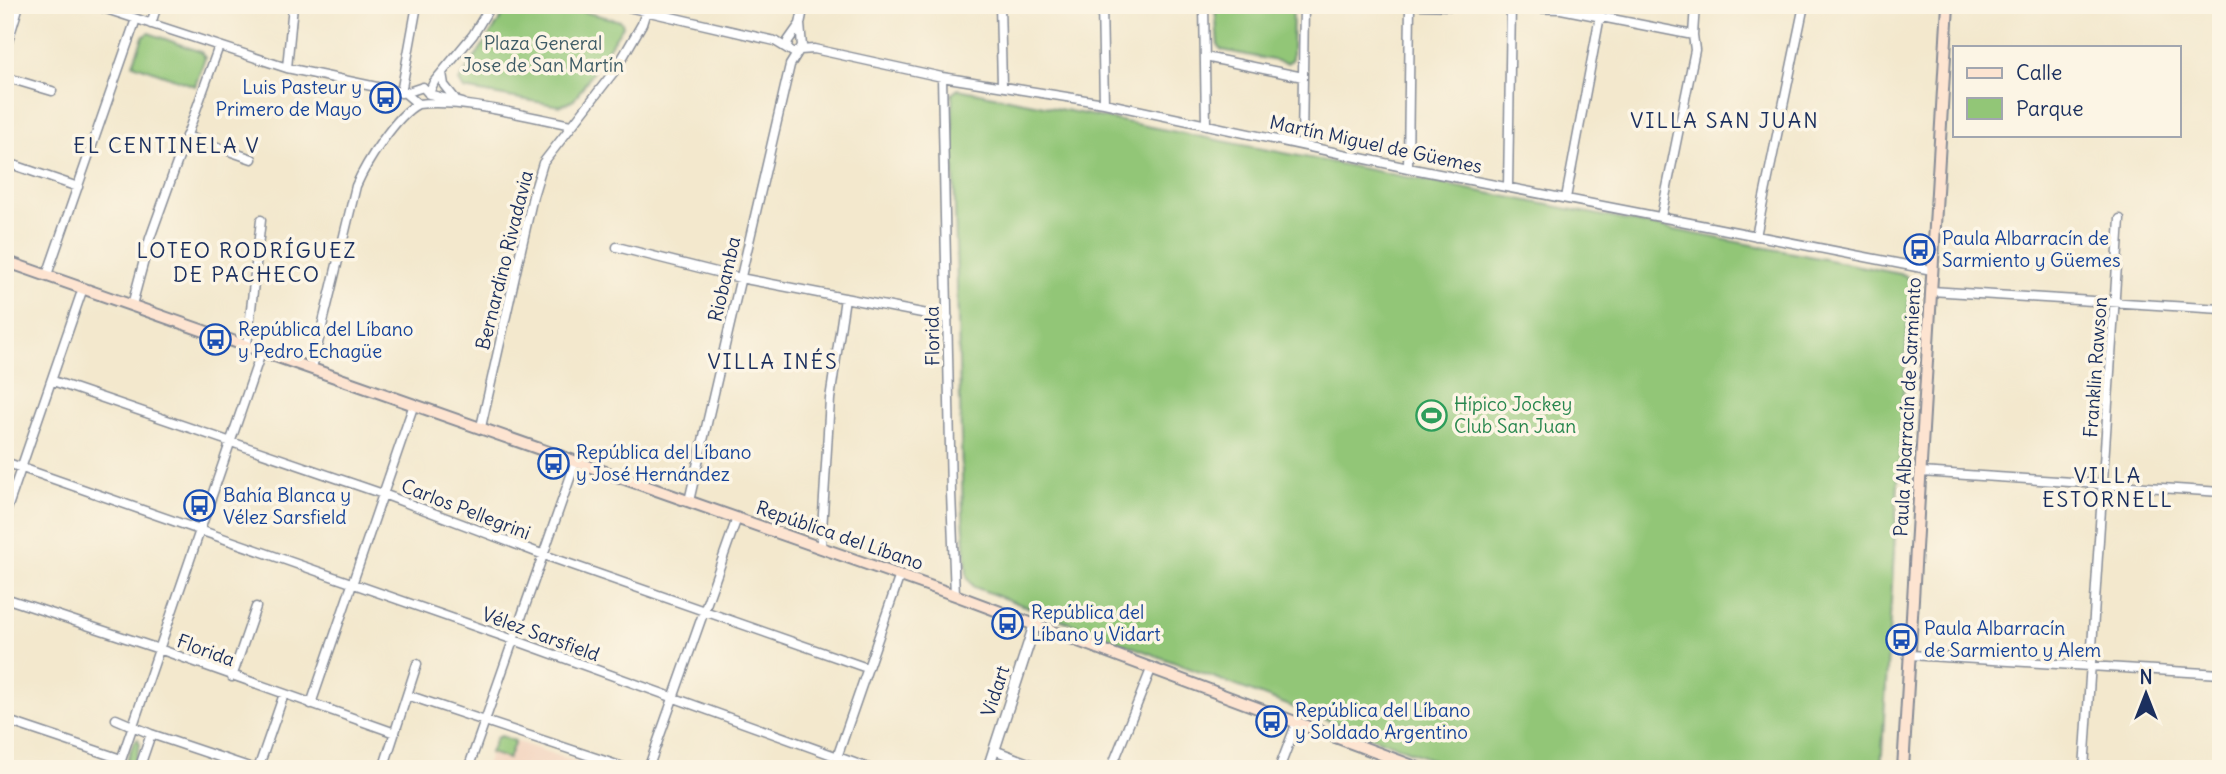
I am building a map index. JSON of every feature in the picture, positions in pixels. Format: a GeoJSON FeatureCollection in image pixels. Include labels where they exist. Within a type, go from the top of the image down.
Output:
{"type":"FeatureCollection","features":[{"type":"Feature","properties":{"kind":"main road","name":"Paula Albarracín de Sarmiento"},"geometry":{"type":"LineString","coordinates":[[1903,769],[1948,5]]}},
{"type":"Feature","properties":{"kind":"main road","name":"República del Líbano"},"geometry":{"type":"LineString","coordinates":[[5,261],[900,575],[1421,769]]}},
{"type":"Feature","properties":{"kind":"street"},"geometry":{"type":"LineString","coordinates":[[5,51],[19,5]]}},
{"type":"Feature","properties":{"kind":"street"},"geometry":{"type":"LineString","coordinates":[[94,5],[287,68],[417,97],[572,125]]}},
{"type":"Feature","properties":{"kind":"street"},"geometry":{"type":"LineString","coordinates":[[151,24],[157,5]]}},
{"type":"Feature","properties":{"kind":"street"},"geometry":{"type":"LineString","coordinates":[[287,68],[293,5]]}},
{"type":"Feature","properties":{"kind":"street"},"geometry":{"type":"LineString","coordinates":[[417,5],[417,97]]}},
{"type":"Feature","properties":{"kind":"street"},"geometry":{"type":"LineString","coordinates":[[312,368],[356,186],[370,158],[417,97],[434,82],[473,36],[491,5]]}},
{"type":"Feature","properties":{"kind":"street","name":"Martín Miguel de Güemes"},"geometry":{"type":"LineString","coordinates":[[619,5],[647,8],[775,41],[942,77],[1104,103],[1408,168],[1933,270]]}},
{"type":"Feature","properties":{"kind":"street","name":"Riobamba"},"geometry":{"type":"LineString","coordinates":[[690,501],[804,5]]}},
{"type":"Feature","properties":{"kind":"street"},"geometry":{"type":"LineString","coordinates":[[999,5],[1002,85]]}},
{"type":"Feature","properties":{"kind":"street"},"geometry":{"type":"LineString","coordinates":[[1102,5],[1104,103]]}},
{"type":"Feature","properties":{"kind":"street"},"geometry":{"type":"LineString","coordinates":[[1204,5],[1206,125]]}},
{"type":"Feature","properties":{"kind":"street"},"geometry":{"type":"LineString","coordinates":[[1302,145],[1304,5]]}},
{"type":"Feature","properties":{"kind":"street"},"geometry":{"type":"LineString","coordinates":[[1408,168],[1410,5]]}},
{"type":"Feature","properties":{"kind":"street"},"geometry":{"type":"LineString","coordinates":[[1419,5],[1561,9],[1693,35]]}},
{"type":"Feature","properties":{"kind":"street"},"geometry":{"type":"LineString","coordinates":[[1566,198],[1602,5]]}},
{"type":"Feature","properties":{"kind":"street"},"geometry":{"type":"LineString","coordinates":[[1661,217],[1695,50],[1695,5]]}},
{"type":"Feature","properties":{"kind":"street"},"geometry":{"type":"LineString","coordinates":[[1756,236],[1804,5]]}},
{"type":"Feature","properties":{"kind":"street"},"geometry":{"type":"LineString","coordinates":[[1508,187],[1511,6]]}},
{"type":"Feature","properties":{"kind":"street","name":"Bernardino Rivadavia"},"geometry":{"type":"LineString","coordinates":[[481,427],[536,183],[543,163],[616,69],[634,39],[647,8]]}},
{"type":"Feature","properties":{"kind":"street"},"geometry":{"type":"LineString","coordinates":[[47,275],[136,19]]}},
{"type":"Feature","properties":{"kind":"street"},"geometry":{"type":"LineString","coordinates":[[132,305],[150,238],[219,46]]}},
{"type":"Feature","properties":{"kind":"street"},"geometry":{"type":"LineString","coordinates":[[1205,57],[1303,77]]}},
{"type":"Feature","properties":{"kind":"street"},"geometry":{"type":"LineString","coordinates":[[442,73],[444,85],[456,100]]}},
{"type":"Feature","properties":{"kind":"street"},"geometry":{"type":"LineString","coordinates":[[5,77],[52,91]]}},
{"type":"Feature","properties":{"kind":"street","name":"Florida"},"geometry":{"type":"LineString","coordinates":[[942,77],[950,480],[955,595]]}},
{"type":"Feature","properties":{"kind":"street"},"geometry":{"type":"LineString","coordinates":[[417,97],[456,100],[467,105]]}},
{"type":"Feature","properties":{"kind":"street"},"geometry":{"type":"LineString","coordinates":[[186,136],[252,159]]}},
{"type":"Feature","properties":{"kind":"street"},"geometry":{"type":"LineString","coordinates":[[5,162],[78,187]]}},
{"type":"Feature","properties":{"kind":"street","name":"Franklin Rawson"},"geometry":{"type":"LineString","coordinates":[[2084,769],[2120,219]]}},
{"type":"Feature","properties":{"kind":"street"},"geometry":{"type":"LineString","coordinates":[[247,345],[261,220]]}},
{"type":"Feature","properties":{"kind":"street"},"geometry":{"type":"LineString","coordinates":[[617,247],[740,278],[948,318]]}},
{"type":"Feature","properties":{"kind":"street"},"geometry":{"type":"LineString","coordinates":[[5,515],[83,288]]}},
{"type":"Feature","properties":{"kind":"street"},"geometry":{"type":"LineString","coordinates":[[1931,291],[2221,309]]}},
{"type":"Feature","properties":{"kind":"street"},"geometry":{"type":"LineString","coordinates":[[821,547],[830,400],[845,298]]}},
{"type":"Feature","properties":{"kind":"street"},"geometry":{"type":"LineString","coordinates":[[118,769],[262,350]]}},
{"type":"Feature","properties":{"kind":"street","name":"Carlos Pellegrini"},"geometry":{"type":"LineString","coordinates":[[53,381],[383,494],[544,555],[867,668]]}},
{"type":"Feature","properties":{"kind":"street"},"geometry":{"type":"LineString","coordinates":[[311,704],[414,404]]}},
{"type":"Feature","properties":{"kind":"street"},"geometry":{"type":"LineString","coordinates":[[468,769],[576,461]]}},
{"type":"Feature","properties":{"kind":"street","name":"Vélez Sarsfield"},"geometry":{"type":"LineString","coordinates":[[5,463],[514,640],[871,769]]}},
{"type":"Feature","properties":{"kind":"street"},"geometry":{"type":"LineString","coordinates":[[1921,472],[2221,492]]}},
{"type":"Feature","properties":{"kind":"street"},"geometry":{"type":"LineString","coordinates":[[648,769],[737,518]]}},
{"type":"Feature","properties":{"kind":"street"},"geometry":{"type":"LineString","coordinates":[[833,769],[900,575]]}},
{"type":"Feature","properties":{"kind":"street","name":"Florida"},"geometry":{"type":"LineString","coordinates":[[5,598],[159,649],[395,733]]}},
{"type":"Feature","properties":{"kind":"street"},"geometry":{"type":"LineString","coordinates":[[232,677],[256,607]]}},
{"type":"Feature","properties":{"kind":"street","name":"Vidart"},"geometry":{"type":"LineString","coordinates":[[988,769],[1035,624]]}},
{"type":"Feature","properties":{"kind":"street"},"geometry":{"type":"LineString","coordinates":[[1910,654],[2221,674]]}},
{"type":"Feature","properties":{"kind":"street"},"geometry":{"type":"LineString","coordinates":[[383,769],[417,664]]}},
{"type":"Feature","properties":{"kind":"street"},"geometry":{"type":"LineString","coordinates":[[1111,769],[1152,667]]}},
{"type":"Feature","properties":{"kind":"street"},"geometry":{"type":"LineString","coordinates":[[116,719],[151,734],[256,769],[284,694]]}},
{"type":"Feature","properties":{"kind":"street"},"geometry":{"type":"LineString","coordinates":[[407,695],[629,769]]}},
{"type":"Feature","properties":{"kind":"street"},"geometry":{"type":"LineString","coordinates":[[5,720],[121,759]]}},
{"type":"Feature","properties":{"kind":"street"},"geometry":{"type":"LineString","coordinates":[[1279,769],[1297,722]]}},
{"type":"Feature","properties":{"kind":"street"},"geometry":{"type":"LineString","coordinates":[[139,769],[151,734]]}},
{"type":"Feature","properties":{"kind":"street"},"geometry":{"type":"LineString","coordinates":[[994,750],[1044,769]]}},
{"type":"Feature","properties":{"kind":"shaded area"},"geometry":{"type":"Polygon","coordinates":[[[515,741],[596,769],[485,769],[490,753],[508,759],[515,741]]]}},
{"type":"Feature","properties":{"kind":"green space","name":"Plaza General Jose de San Martín"},"geometry":{"type":"Polygon","coordinates":[[[510,5],[556,5],[621,21],[623,26],[574,100],[560,106],[464,89],[459,81],[510,5]]]}},
{"type":"Feature","properties":{"kind":"green space"},"geometry":{"type":"Polygon","coordinates":[[[1215,5],[1293,5],[1292,60],[1287,63],[1222,50],[1218,46],[1215,5]]]}},
{"type":"Feature","properties":{"kind":"green space"},"geometry":{"type":"Polygon","coordinates":[[[149,33],[201,52],[205,58],[195,86],[133,64],[143,37],[149,33]]]}},
{"type":"Feature","properties":{"kind":"green space","name":"Hípico Jockey Club San Juan"},"geometry":{"type":"Polygon","coordinates":[[[958,89],[1905,275],[1910,282],[1881,769],[1457,769],[974,587],[967,577],[963,515],[952,94],[958,89]]]}},
{"type":"Feature","properties":{"kind":"green space"},"geometry":{"type":"Polygon","coordinates":[[[501,736],[515,741],[508,759],[490,753],[496,738],[501,736]]]}},
{"type":"Feature","properties":{"kind":"green space"},"geometry":{"type":"Polygon","coordinates":[[[138,739],[140,745],[132,769],[123,769],[134,742],[138,739]]]}},
{"type":"Feature","properties":{"kind":"place","name":"Luis Pasteur y Primero de Mayo"},"geometry":{"type":"Point","coordinates":[385,98]}},
{"type":"Feature","properties":{"kind":"place","name":"Paula Albarracín de Sarmiento y Güemes"},"geometry":{"type":"Point","coordinates":[1919,249]}},
{"type":"Feature","properties":{"kind":"place","name":"República del Líbano y Pedro Echagüe"},"geometry":{"type":"Point","coordinates":[215,340]}},
{"type":"Feature","properties":{"kind":"place","name":"Hípico Jockey Club San Juan"},"geometry":{"type":"Point","coordinates":[1431,415]}},
{"type":"Feature","properties":{"kind":"place","name":"República del Líbano y José Hernández"},"geometry":{"type":"Point","coordinates":[553,463]}},
{"type":"Feature","properties":{"kind":"place","name":"Bahía Blanca y Vélez Sarsfield"},"geometry":{"type":"Point","coordinates":[200,506]}},
{"type":"Feature","properties":{"kind":"place","name":"República del Líbano y Vidart"},"geometry":{"type":"Point","coordinates":[1008,623]}},
{"type":"Feature","properties":{"kind":"place","name":"Paula Albarracín de Sarmiento y Alem"},"geometry":{"type":"Point","coordinates":[1901,639]}},
{"type":"Feature","properties":{"kind":"place","name":"República del Líbano y Soldado Argentino"},"geometry":{"type":"Point","coordinates":[1272,721]}},
{"type":"Feature","properties":{"kind":"district","name":"VILLA SAN JUAN"},"geometry":{"type":"Point","coordinates":[1725,121]}},
{"type":"Feature","properties":{"kind":"district","name":"EL CENTINELA V"},"geometry":{"type":"Point","coordinates":[167,146]}},
{"type":"Feature","properties":{"kind":"district","name":"LOTEO RODRÍGUEZ DE PACHECO"},"geometry":{"type":"Point","coordinates":[247,263]}},
{"type":"Feature","properties":{"kind":"district","name":"VILLA INÉS"},"geometry":{"type":"Point","coordinates":[773,362]}},
{"type":"Feature","properties":{"kind":"district","name":"VILLA ESTORNELL"},"geometry":{"type":"Point","coordinates":[2108,488]}}]}
